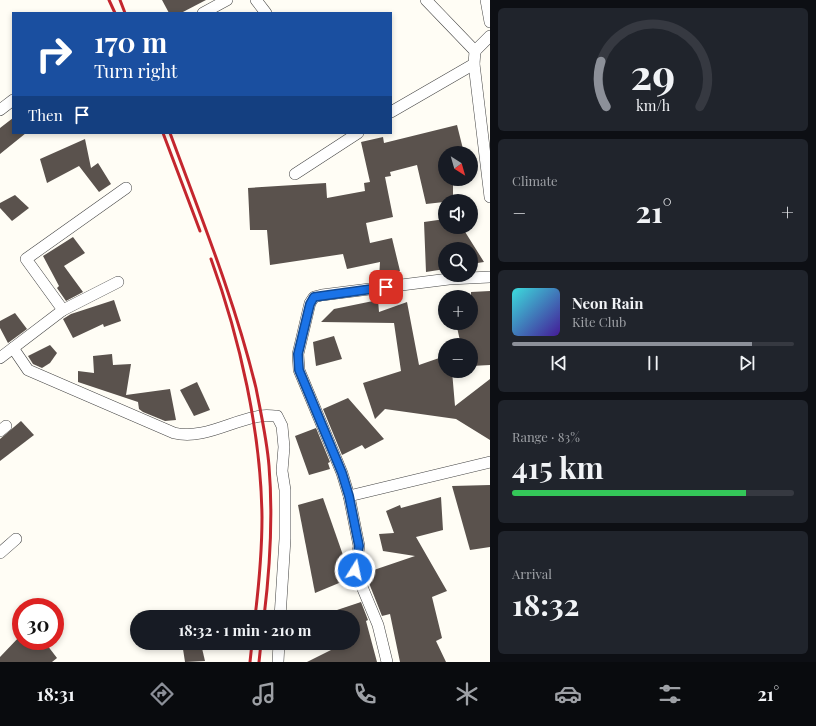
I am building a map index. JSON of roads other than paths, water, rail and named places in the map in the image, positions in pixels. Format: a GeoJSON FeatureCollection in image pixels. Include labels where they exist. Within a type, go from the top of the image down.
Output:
{"type":"FeatureCollection","features":[{"type":"Feature","properties":{"kind":"street"},"geometry":{"type":"LineString","coordinates":[[205,12],[227,0]]}},
{"type":"Feature","properties":{"kind":"street"},"geometry":{"type":"LineString","coordinates":[[256,0],[265,12]]}},
{"type":"Feature","properties":{"kind":"street"},"geometry":{"type":"LineString","coordinates":[[426,0],[475,51]]}},
{"type":"Feature","properties":{"kind":"street"},"geometry":{"type":"LineString","coordinates":[[486,0],[490,22]]}},
{"type":"Feature","properties":{"kind":"street"},"geometry":{"type":"LineString","coordinates":[[490,36],[475,51],[474,64],[490,197]]}},
{"type":"Feature","properties":{"kind":"street"},"geometry":{"type":"LineString","coordinates":[[392,111],[474,64]]}},
{"type":"Feature","properties":{"kind":"street"},"geometry":{"type":"LineString","coordinates":[[0,110],[12,101]]}},
{"type":"Feature","properties":{"kind":"street"},"geometry":{"type":"LineString","coordinates":[[295,174],[356,134]]}},
{"type":"Feature","properties":{"kind":"street"},"geometry":{"type":"LineString","coordinates":[[63,310],[26,259],[126,188]]}},
{"type":"Feature","properties":{"kind":"street"},"geometry":{"type":"LineString","coordinates":[[387,662],[378,625],[355,570],[359,546],[349,496],[342,473],[299,370],[298,354],[310,304],[314,297],[322,295],[449,279],[490,277]]}},
{"type":"Feature","properties":{"kind":"street"},"geometry":{"type":"LineString","coordinates":[[0,358],[63,310],[118,282]]}},
{"type":"Feature","properties":{"kind":"street"},"geometry":{"type":"LineString","coordinates":[[13,348],[28,370],[174,433],[182,435],[197,434],[261,416],[277,416],[282,426],[284,447],[282,471],[285,490],[285,539],[280,610]]}},
{"type":"Feature","properties":{"kind":"street"},"geometry":{"type":"LineString","coordinates":[[349,496],[490,462]]}},
{"type":"Feature","properties":{"kind":"street"},"geometry":{"type":"LineString","coordinates":[[0,553],[16,540]]}},
{"type":"Feature","properties":{"kind":"street"},"geometry":{"type":"LineString","coordinates":[[278,662],[279,650]]}},
{"type":"Feature","properties":{"kind":"railway"},"geometry":{"type":"LineString","coordinates":[[109,0],[115,12]]}},
{"type":"Feature","properties":{"kind":"railway"},"geometry":{"type":"LineString","coordinates":[[120,0],[125,12]]}},
{"type":"Feature","properties":{"kind":"railway"},"geometry":{"type":"LineString","coordinates":[[163,134],[200,231]]}},
{"type":"Feature","properties":{"kind":"railway"},"geometry":{"type":"LineString","coordinates":[[170,134],[228,291],[248,356],[262,417],[268,456],[271,503],[268,580],[265,610]]}},
{"type":"Feature","properties":{"kind":"railway"},"geometry":{"type":"LineString","coordinates":[[211,259],[240,353],[258,452],[261,485],[262,529],[256,610]]}},
{"type":"Feature","properties":{"kind":"railway"},"geometry":{"type":"LineString","coordinates":[[250,662],[251,650]]}},
{"type":"Feature","properties":{"kind":"railway"},"geometry":{"type":"LineString","coordinates":[[259,662],[260,650]]}}]}
